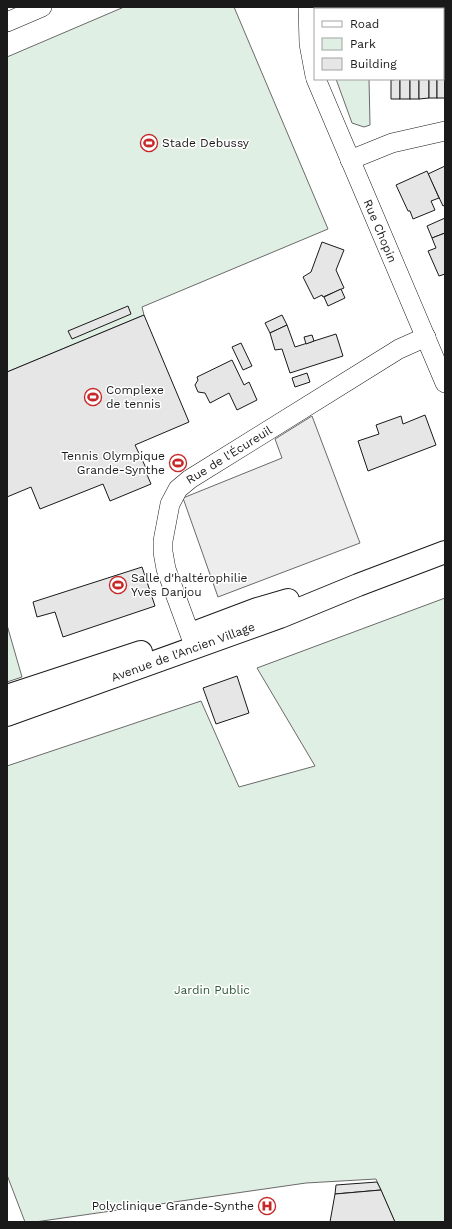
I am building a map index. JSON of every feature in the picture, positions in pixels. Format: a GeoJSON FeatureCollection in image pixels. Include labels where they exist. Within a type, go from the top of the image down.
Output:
{"type":"FeatureCollection","features":[{"type":"Feature","properties":{"kind":"street"},"geometry":{"type":"LineString","coordinates":[[7,22],[42,7]]}},
{"type":"Feature","properties":{"kind":"street"},"geometry":{"type":"LineString","coordinates":[[308,7],[309,44],[314,71]]}},
{"type":"Feature","properties":{"kind":"street","name":"Rue Chopin"},"geometry":{"type":"LineString","coordinates":[[316,80],[445,383]]}},
{"type":"Feature","properties":{"kind":"street"},"geometry":{"type":"LineString","coordinates":[[350,160],[392,143],[445,130]]}},
{"type":"Feature","properties":{"kind":"street","name":"Rue de l'Écureuil"},"geometry":{"type":"LineString","coordinates":[[192,641],[166,569],[163,552],[167,512],[173,496],[178,489],[190,478],[399,349],[426,336]]}},
{"type":"Feature","properties":{"kind":"street","name":"Avenue de l'Ancien Village"},"geometry":{"type":"LineString","coordinates":[[7,715],[192,641],[297,611],[358,585],[445,552]]}},
{"type":"Feature","properties":{"kind":"street","name":"Avenue de l'Ancien Village"},"geometry":{"type":"LineString","coordinates":[[7,696],[168,643],[192,641]]}},
{"type":"Feature","properties":{"kind":"green space","name":"Stade Debussy"},"geometry":{"type":"Polygon","coordinates":[[[124,7],[234,7],[328,229],[142,307],[144,315],[7,372],[7,57],[124,7]]]}},
{"type":"Feature","properties":{"kind":"green space"},"geometry":{"type":"Polygon","coordinates":[[[336,80],[369,80],[370,125],[364,127],[352,123],[336,80]]]}},
{"type":"Feature","properties":{"kind":"green space","name":"Jardin Public"},"geometry":{"type":"Polygon","coordinates":[[[445,598],[445,1222],[395,1222],[376,1179],[306,1183],[35,1222],[25,1222],[7,1175],[7,766],[201,701],[239,787],[315,766],[257,668],[445,598]]]}},
{"type":"Feature","properties":{"kind":"green space"},"geometry":{"type":"Polygon","coordinates":[[[7,625],[22,677],[7,682],[7,625]]]}},
{"type":"Feature","properties":{"kind":"shaded area"},"geometry":{"type":"Polygon","coordinates":[[[312,416],[360,543],[218,597],[183,498],[282,458],[275,439],[312,416]]]}},
{"type":"Feature","properties":{"kind":"building"},"geometry":{"type":"Polygon","coordinates":[[[391,7],[414,7],[414,8],[391,7]]]}},
{"type":"Feature","properties":{"kind":"building"},"geometry":{"type":"Polygon","coordinates":[[[445,79],[445,98],[437,98],[437,80],[445,79]]]}},
{"type":"Feature","properties":{"kind":"building"},"geometry":{"type":"Polygon","coordinates":[[[391,80],[400,80],[400,99],[391,99],[391,80]]]}},
{"type":"Feature","properties":{"kind":"building"},"geometry":{"type":"Polygon","coordinates":[[[400,80],[410,80],[410,99],[400,99],[400,80]]]}},
{"type":"Feature","properties":{"kind":"building"},"geometry":{"type":"Polygon","coordinates":[[[410,80],[419,80],[419,99],[410,99],[410,80]]]}},
{"type":"Feature","properties":{"kind":"building"},"geometry":{"type":"Polygon","coordinates":[[[419,80],[429,80],[429,98],[419,99],[419,80]]]}},
{"type":"Feature","properties":{"kind":"building"},"geometry":{"type":"Polygon","coordinates":[[[429,80],[437,80],[437,98],[429,98],[429,80]]]}},
{"type":"Feature","properties":{"kind":"building"},"geometry":{"type":"Polygon","coordinates":[[[445,166],[445,205],[443,206],[428,174],[445,166]]]}},
{"type":"Feature","properties":{"kind":"building"},"geometry":{"type":"Polygon","coordinates":[[[427,171],[439,198],[431,201],[435,210],[413,219],[396,185],[427,171]]]}},
{"type":"Feature","properties":{"kind":"building"},"geometry":{"type":"Polygon","coordinates":[[[445,218],[445,233],[432,238],[427,226],[445,218]]]}},
{"type":"Feature","properties":{"kind":"building"},"geometry":{"type":"Polygon","coordinates":[[[445,233],[445,274],[439,276],[428,251],[436,248],[432,238],[445,233]]]}},
{"type":"Feature","properties":{"kind":"building"},"geometry":{"type":"Polygon","coordinates":[[[322,242],[344,250],[336,270],[344,288],[323,297],[322,295],[314,299],[303,277],[311,272],[322,242]]]}},
{"type":"Feature","properties":{"kind":"building"},"geometry":{"type":"Polygon","coordinates":[[[341,289],[345,298],[328,306],[324,297],[341,289]]]}},
{"type":"Feature","properties":{"kind":"building"},"geometry":{"type":"Polygon","coordinates":[[[128,306],[131,314],[72,339],[68,331],[128,306]]]}},
{"type":"Feature","properties":{"kind":"building","name":"Complexe de tennis"},"geometry":{"type":"Polygon","coordinates":[[[144,315],[189,422],[135,445],[147,470],[145,470],[151,484],[110,501],[103,484],[40,509],[31,487],[7,497],[7,372],[144,315]]]}},
{"type":"Feature","properties":{"kind":"building"},"geometry":{"type":"Polygon","coordinates":[[[282,315],[287,325],[270,333],[265,323],[282,315]]]}},
{"type":"Feature","properties":{"kind":"building"},"geometry":{"type":"Polygon","coordinates":[[[287,325],[295,347],[336,334],[343,356],[290,373],[282,349],[275,350],[270,333],[287,325]]]}},
{"type":"Feature","properties":{"kind":"building"},"geometry":{"type":"Polygon","coordinates":[[[312,335],[314,341],[306,344],[304,337],[312,335]]]}},
{"type":"Feature","properties":{"kind":"building"},"geometry":{"type":"Polygon","coordinates":[[[241,343],[252,366],[243,370],[232,347],[241,343]]]}},
{"type":"Feature","properties":{"kind":"building"},"geometry":{"type":"Polygon","coordinates":[[[232,360],[244,385],[249,382],[257,400],[237,410],[229,393],[210,403],[205,393],[198,392],[195,385],[198,380],[197,377],[232,360]]]}},
{"type":"Feature","properties":{"kind":"building"},"geometry":{"type":"Polygon","coordinates":[[[307,373],[310,382],[295,387],[292,378],[307,373]]]}},
{"type":"Feature","properties":{"kind":"building"},"geometry":{"type":"Polygon","coordinates":[[[425,415],[436,445],[368,471],[358,441],[379,434],[376,425],[401,416],[403,424],[425,415]]]}},
{"type":"Feature","properties":{"kind":"building","name":"Salle d'haltérophilie Yves Danjou"},"geometry":{"type":"Polygon","coordinates":[[[142,567],[155,606],[63,637],[55,612],[37,617],[33,602],[142,567]]]}},
{"type":"Feature","properties":{"kind":"building"},"geometry":{"type":"Polygon","coordinates":[[[237,676],[249,713],[216,724],[203,688],[237,676]]]}},
{"type":"Feature","properties":{"kind":"building"},"geometry":{"type":"Polygon","coordinates":[[[377,1182],[381,1190],[335,1194],[336,1185],[377,1182]]]}},
{"type":"Feature","properties":{"kind":"building"},"geometry":{"type":"Polygon","coordinates":[[[381,1190],[395,1222],[330,1222],[335,1194],[381,1190]]]}},
{"type":"Feature","properties":{"kind":"place","name":"Stade Debussy"},"geometry":{"type":"Point","coordinates":[149,143]}},
{"type":"Feature","properties":{"kind":"place","name":"Complexe de tennis"},"geometry":{"type":"Point","coordinates":[93,397]}},
{"type":"Feature","properties":{"kind":"place","name":"Tennis Olympique Grande-Synthe"},"geometry":{"type":"Point","coordinates":[178,463]}},
{"type":"Feature","properties":{"kind":"place","name":"Salle d'haltérophilie Yves Danjou"},"geometry":{"type":"Point","coordinates":[118,585]}},
{"type":"Feature","properties":{"kind":"place","name":"Polyclinique Grande-Synthe"},"geometry":{"type":"Point","coordinates":[267,1206]}}]}
